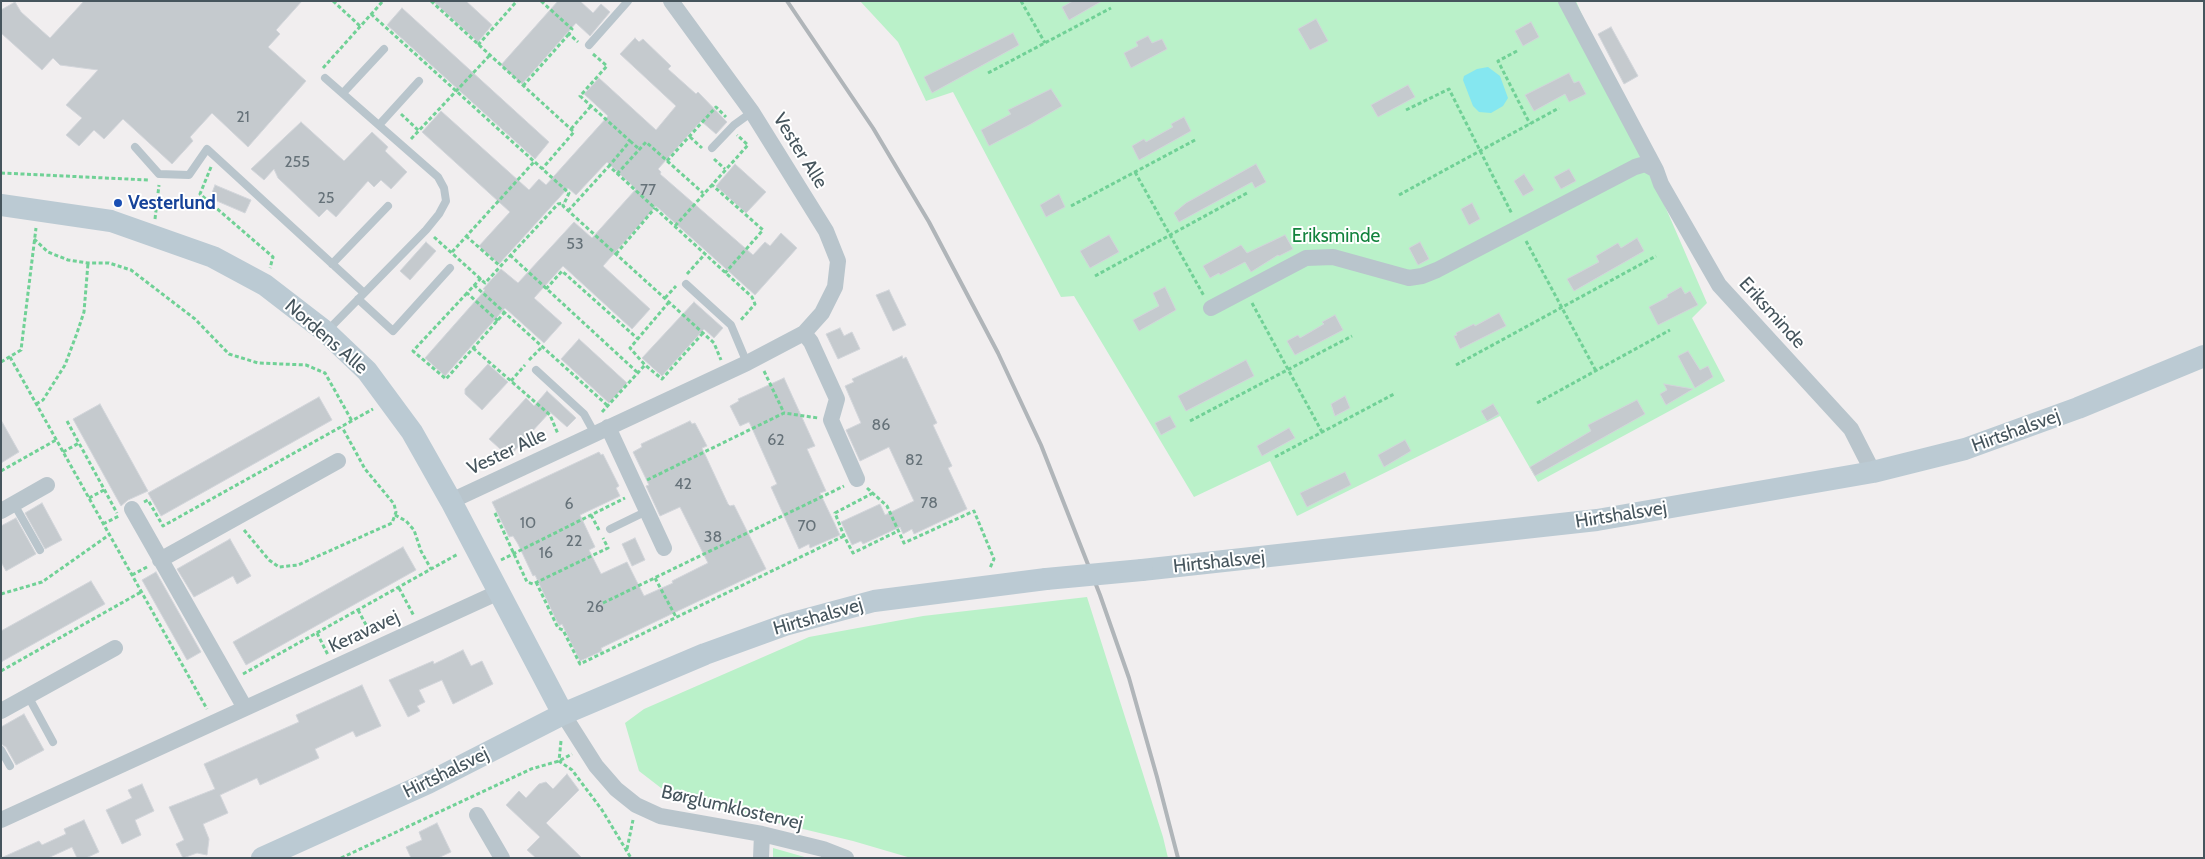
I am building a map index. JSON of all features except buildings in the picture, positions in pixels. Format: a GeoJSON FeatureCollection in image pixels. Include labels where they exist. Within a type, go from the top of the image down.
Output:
{"type":"FeatureCollection","features":[{"type":"Feature","properties":{"kind":"street","name":"Vester Alle"},"geometry":{"type":"LineString","coordinates":[[451,501],[564,448],[598,429],[726,373],[804,333],[822,314],[835,287],[838,261],[826,231],[752,112],[671,1]]}},
{"type":"Feature","properties":{"kind":"street","name":"Eriksminde"},"geometry":{"type":"LineString","coordinates":[[1566,1],[1656,170],[1661,184],[1719,285],[1851,429],[1873,472]]}},
{"type":"Feature","properties":{"kind":"street"},"geometry":{"type":"LineString","coordinates":[[1211,308],[1306,258],[1333,257],[1409,278],[1422,276],[1635,167],[1645,164],[1656,170]]}},
{"type":"Feature","properties":{"kind":"street","name":"Nordens Alle"},"geometry":{"type":"LineString","coordinates":[[1,205],[111,222],[213,257],[265,285],[326,332],[367,371],[412,432],[475,545],[563,714]]}},
{"type":"Feature","properties":{"kind":"street"},"geometry":{"type":"LineString","coordinates":[[804,333],[811,342],[837,399],[831,420],[858,479]]}},
{"type":"Feature","properties":{"kind":"street","name":"Hirtshalsvej"},"geometry":{"type":"LineString","coordinates":[[262,858],[428,783],[563,714],[705,654],[785,625],[874,601],[1046,579],[1597,520],[1873,472],[1965,449],[2078,408],[2204,356]]}},
{"type":"Feature","properties":{"kind":"street"},"geometry":{"type":"LineString","coordinates":[[598,429],[635,486],[664,548]]}},
{"type":"Feature","properties":{"kind":"street"},"geometry":{"type":"LineString","coordinates":[[160,560],[338,461]]}},
{"type":"Feature","properties":{"kind":"street"},"geometry":{"type":"LineString","coordinates":[[8,507],[47,485]]}},
{"type":"Feature","properties":{"kind":"street"},"geometry":{"type":"LineString","coordinates":[[125,512],[160,560],[245,708]]}},
{"type":"Feature","properties":{"kind":"street","name":"Keravavej"},"geometry":{"type":"LineString","coordinates":[[1,820],[499,592]]}},
{"type":"Feature","properties":{"kind":"street"},"geometry":{"type":"LineString","coordinates":[[1,711],[115,648]]}},
{"type":"Feature","properties":{"kind":"street","name":"Børglumklostervej"},"geometry":{"type":"LineString","coordinates":[[563,714],[596,766],[616,789],[636,805],[660,816],[762,834],[823,849],[846,858]]}},
{"type":"Feature","properties":{"kind":"street"},"geometry":{"type":"LineString","coordinates":[[477,815],[502,858]]}},
{"type":"Feature","properties":{"kind":"street"},"geometry":{"type":"LineString","coordinates":[[761,858],[762,834]]}},
{"type":"Feature","properties":{"kind":"lane"},"geometry":{"type":"LineString","coordinates":[[588,46],[628,1]]}},
{"type":"Feature","properties":{"kind":"lane"},"geometry":{"type":"LineString","coordinates":[[343,93],[384,49]]}},
{"type":"Feature","properties":{"kind":"lane"},"geometry":{"type":"LineString","coordinates":[[325,78],[438,177],[444,188],[446,200],[439,214],[426,230],[326,332]]}},
{"type":"Feature","properties":{"kind":"lane"},"geometry":{"type":"LineString","coordinates":[[379,125],[419,81]]}},
{"type":"Feature","properties":{"kind":"lane"},"geometry":{"type":"LineString","coordinates":[[712,148],[732,127],[752,112]]}},
{"type":"Feature","properties":{"kind":"lane"},"geometry":{"type":"LineString","coordinates":[[135,147],[159,174],[189,174],[207,149],[332,264],[393,331],[450,268]]}},
{"type":"Feature","properties":{"kind":"lane"},"geometry":{"type":"LineString","coordinates":[[332,264],[388,206]]}},
{"type":"Feature","properties":{"kind":"lane"},"geometry":{"type":"LineString","coordinates":[[686,284],[731,325],[752,360]]}},
{"type":"Feature","properties":{"kind":"lane"},"geometry":{"type":"LineString","coordinates":[[536,370],[598,429]]}},
{"type":"Feature","properties":{"kind":"lane"},"geometry":{"type":"LineString","coordinates":[[8,507],[40,550]]}},
{"type":"Feature","properties":{"kind":"lane"},"geometry":{"type":"LineString","coordinates":[[610,529],[647,511]]}},
{"type":"Feature","properties":{"kind":"lane"},"geometry":{"type":"LineString","coordinates":[[28,696],[53,742]]}},
{"type":"Feature","properties":{"kind":"lane"},"geometry":{"type":"LineString","coordinates":[[1,750],[10,766]]}},
{"type":"Feature","properties":{"kind":"path"},"geometry":{"type":"LineString","coordinates":[[333,1],[360,26]]}},
{"type":"Feature","properties":{"kind":"path"},"geometry":{"type":"LineString","coordinates":[[325,78],[320,71],[383,1]]}},
{"type":"Feature","properties":{"kind":"path"},"geometry":{"type":"LineString","coordinates":[[431,1],[574,132],[542,169]]}},
{"type":"Feature","properties":{"kind":"path"},"geometry":{"type":"LineString","coordinates":[[478,45],[517,1]]}},
{"type":"Feature","properties":{"kind":"path"},"geometry":{"type":"LineString","coordinates":[[523,86],[572,29],[542,1]]}},
{"type":"Feature","properties":{"kind":"path"},"geometry":{"type":"LineString","coordinates":[[1021,1],[1045,43]]}},
{"type":"Feature","properties":{"kind":"path"},"geometry":{"type":"LineString","coordinates":[[988,73],[1111,8]]}},
{"type":"Feature","properties":{"kind":"path"},"geometry":{"type":"LineString","coordinates":[[371,14],[568,193],[563,206],[714,343],[726,373]]}},
{"type":"Feature","properties":{"kind":"path"},"geometry":{"type":"LineString","coordinates":[[569,34],[580,44]]}},
{"type":"Feature","properties":{"kind":"path"},"geometry":{"type":"LineString","coordinates":[[588,46],[607,66],[580,96],[639,150]]}},
{"type":"Feature","properties":{"kind":"path"},"geometry":{"type":"LineString","coordinates":[[1517,51],[1498,61],[1530,124]]}},
{"type":"Feature","properties":{"kind":"path"},"geometry":{"type":"LineString","coordinates":[[404,147],[490,55]]}},
{"type":"Feature","properties":{"kind":"path"},"geometry":{"type":"LineString","coordinates":[[1406,110],[1449,88],[1518,227],[1596,371]]}},
{"type":"Feature","properties":{"kind":"path"},"geometry":{"type":"LineString","coordinates":[[571,130],[591,106]]}},
{"type":"Feature","properties":{"kind":"path"},"geometry":{"type":"LineString","coordinates":[[394,108],[419,131]]}},
{"type":"Feature","properties":{"kind":"path"},"geometry":{"type":"LineString","coordinates":[[667,161],[716,108],[748,145],[675,226]]}},
{"type":"Feature","properties":{"kind":"path"},"geometry":{"type":"LineString","coordinates":[[1399,195],[1560,108]]}},
{"type":"Feature","properties":{"kind":"path"},"geometry":{"type":"LineString","coordinates":[[1071,206],[1197,139]]}},
{"type":"Feature","properties":{"kind":"path"},"geometry":{"type":"LineString","coordinates":[[568,210],[630,141]]}},
{"type":"Feature","properties":{"kind":"path"},"geometry":{"type":"LineString","coordinates":[[617,174],[646,142],[703,193]]}},
{"type":"Feature","properties":{"kind":"path"},"geometry":{"type":"LineString","coordinates":[[215,156],[200,194],[273,257],[265,285]]}},
{"type":"Feature","properties":{"kind":"path"},"geometry":{"type":"LineString","coordinates":[[452,252],[534,162]]}},
{"type":"Feature","properties":{"kind":"path"},"geometry":{"type":"LineString","coordinates":[[609,166],[752,297],[755,304],[733,329]]}},
{"type":"Feature","properties":{"kind":"path"},"geometry":{"type":"LineString","coordinates":[[1135,172],[1211,308]]}},
{"type":"Feature","properties":{"kind":"path"},"geometry":{"type":"LineString","coordinates":[[1,173],[149,180]]}},
{"type":"Feature","properties":{"kind":"path"},"geometry":{"type":"LineString","coordinates":[[153,236],[159,180]]}},
{"type":"Feature","properties":{"kind":"path"},"geometry":{"type":"LineString","coordinates":[[711,184],[763,230],[725,273]]}},
{"type":"Feature","properties":{"kind":"path"},"geometry":{"type":"LineString","coordinates":[[1094,276],[1247,193]]}},
{"type":"Feature","properties":{"kind":"path"},"geometry":{"type":"LineString","coordinates":[[426,230],[485,283],[558,204],[564,203]]}},
{"type":"Feature","properties":{"kind":"path"},"geometry":{"type":"LineString","coordinates":[[616,254],[655,208]]}},
{"type":"Feature","properties":{"kind":"path"},"geometry":{"type":"LineString","coordinates":[[1,362],[21,350],[38,210]]}},
{"type":"Feature","properties":{"kind":"path"},"geometry":{"type":"LineString","coordinates":[[466,236],[500,266]]}},
{"type":"Feature","properties":{"kind":"path"},"geometry":{"type":"LineString","coordinates":[[34,239],[48,252],[68,260],[109,264],[131,270],[195,319],[229,354],[258,363],[306,365],[325,373],[352,421]]}},
{"type":"Feature","properties":{"kind":"path"},"geometry":{"type":"LineString","coordinates":[[510,255],[638,374]]}},
{"type":"Feature","properties":{"kind":"path"},"geometry":{"type":"LineString","coordinates":[[1456,365],[1656,256]]}},
{"type":"Feature","properties":{"kind":"path"},"geometry":{"type":"LineString","coordinates":[[36,404],[43,400],[65,365],[84,312],[88,263]]}},
{"type":"Feature","properties":{"kind":"path"},"geometry":{"type":"LineString","coordinates":[[546,289],[562,271],[638,339]]}},
{"type":"Feature","properties":{"kind":"path"},"geometry":{"type":"LineString","coordinates":[[481,278],[413,351],[446,379],[505,312]]}},
{"type":"Feature","properties":{"kind":"path"},"geometry":{"type":"LineString","coordinates":[[474,285],[608,406]]}},
{"type":"Feature","properties":{"kind":"path"},"geometry":{"type":"LineString","coordinates":[[1245,290],[1322,432]]}},
{"type":"Feature","properties":{"kind":"path"},"geometry":{"type":"LineString","coordinates":[[467,293],[498,320]]}},
{"type":"Feature","properties":{"kind":"path"},"geometry":{"type":"LineString","coordinates":[[669,302],[630,348],[646,365],[662,379],[703,333]]}},
{"type":"Feature","properties":{"kind":"path"},"geometry":{"type":"LineString","coordinates":[[1537,403],[1670,330]]}},
{"type":"Feature","properties":{"kind":"path"},"geometry":{"type":"LineString","coordinates":[[1190,421],[1352,336]]}},
{"type":"Feature","properties":{"kind":"path"},"geometry":{"type":"LineString","coordinates":[[473,348],[550,415],[564,448]]}},
{"type":"Feature","properties":{"kind":"path"},"geometry":{"type":"LineString","coordinates":[[10,357],[214,722]]}},
{"type":"Feature","properties":{"kind":"path"},"geometry":{"type":"LineString","coordinates":[[752,360],[784,413]]}},
{"type":"Feature","properties":{"kind":"path"},"geometry":{"type":"LineString","coordinates":[[598,429],[608,406],[646,365]]}},
{"type":"Feature","properties":{"kind":"path"},"geometry":{"type":"LineString","coordinates":[[1275,457],[1394,394]]}},
{"type":"Feature","properties":{"kind":"path"},"geometry":{"type":"LineString","coordinates":[[103,524],[148,500],[163,526],[389,400]]}},
{"type":"Feature","properties":{"kind":"path"},"geometry":{"type":"LineString","coordinates":[[487,568],[629,496],[631,488],[784,413],[831,420]]}},
{"type":"Feature","properties":{"kind":"path"},"geometry":{"type":"LineString","coordinates":[[67,421],[104,490],[125,512]]}},
{"type":"Feature","properties":{"kind":"path"},"geometry":{"type":"LineString","coordinates":[[235,518],[269,560],[279,567],[298,565],[392,523],[395,515],[394,504],[365,469],[342,427]]}},
{"type":"Feature","properties":{"kind":"path"},"geometry":{"type":"LineString","coordinates":[[1,470],[56,440]]}},
{"type":"Feature","properties":{"kind":"path"},"geometry":{"type":"LineString","coordinates":[[63,452],[79,443]]}},
{"type":"Feature","properties":{"kind":"path"},"geometry":{"type":"LineString","coordinates":[[603,603],[858,479],[887,506],[904,542],[974,511],[994,559],[980,587]]}},
{"type":"Feature","properties":{"kind":"path"},"geometry":{"type":"LineString","coordinates":[[89,498],[104,490]]}},
{"type":"Feature","properties":{"kind":"path"},"geometry":{"type":"LineString","coordinates":[[873,493],[835,513],[853,553],[898,531]]}},
{"type":"Feature","properties":{"kind":"path"},"geometry":{"type":"LineString","coordinates":[[495,513],[527,582],[536,582],[608,548],[591,515]]}},
{"type":"Feature","properties":{"kind":"path"},"geometry":{"type":"LineString","coordinates":[[395,515],[406,521],[414,530],[421,551],[431,570]]}},
{"type":"Feature","properties":{"kind":"path"},"geometry":{"type":"LineString","coordinates":[[1,594],[42,582],[109,535]]}},
{"type":"Feature","properties":{"kind":"path"},"geometry":{"type":"LineString","coordinates":[[536,582],[558,628],[563,630],[580,664],[844,536]]}},
{"type":"Feature","properties":{"kind":"path"},"geometry":{"type":"LineString","coordinates":[[230,682],[475,545]]}},
{"type":"Feature","properties":{"kind":"path"},"geometry":{"type":"LineString","coordinates":[[654,578],[676,617]]}},
{"type":"Feature","properties":{"kind":"path"},"geometry":{"type":"LineString","coordinates":[[398,588],[420,628]]}},
{"type":"Feature","properties":{"kind":"path"},"geometry":{"type":"LineString","coordinates":[[1,671],[142,592]]}},
{"type":"Feature","properties":{"kind":"path"},"geometry":{"type":"LineString","coordinates":[[358,610],[378,647]]}},
{"type":"Feature","properties":{"kind":"path"},"geometry":{"type":"LineString","coordinates":[[317,633],[335,667]]}},
{"type":"Feature","properties":{"kind":"path"},"geometry":{"type":"LineString","coordinates":[[340,858],[531,769],[559,761],[583,747]]}},
{"type":"Feature","properties":{"kind":"path"},"geometry":{"type":"LineString","coordinates":[[559,761],[572,770],[602,810],[631,858]]}},
{"type":"Feature","properties":{"kind":"path"},"geometry":{"type":"LineString","coordinates":[[626,849],[636,805]]}},
{"type":"Feature","properties":{"kind":"green space","name":"Eriksminde"},"geometry":{"type":"Polygon","coordinates":[[[860,1],[1576,1],[1707,303],[1692,318],[1725,381],[1538,482],[1500,416],[1297,516],[1270,461],[1194,497],[1074,296],[1061,297],[953,92],[926,101],[898,42],[860,1]]]}},
{"type":"Feature","properties":{"kind":"green space"},"geometry":{"type":"Polygon","coordinates":[[[1087,597],[1168,858],[911,858],[853,841],[674,798],[639,771],[625,723],[644,709],[809,637],[923,616],[1087,597]]]}},
{"type":"Feature","properties":{"kind":"green space"},"geometry":{"type":"Polygon","coordinates":[[[773,848],[808,858],[773,858],[773,848]]]}},
{"type":"Feature","properties":{"kind":"water"},"geometry":{"type":"Polygon","coordinates":[[[1488,67],[1500,76],[1508,98],[1503,106],[1491,113],[1479,112],[1473,106],[1463,80],[1464,76],[1477,69],[1488,67]]]}},
{"type":"Feature","properties":{"kind":"railway"},"geometry":{"type":"LineString","coordinates":[[787,1],[873,128],[929,222],[998,353],[1041,445],[1100,595],[1129,678],[1178,858]]}},
{"type":"Feature","properties":{"kind":"place","name":"Vesterlund"},"geometry":{"type":"Point","coordinates":[118,203]}}]}
